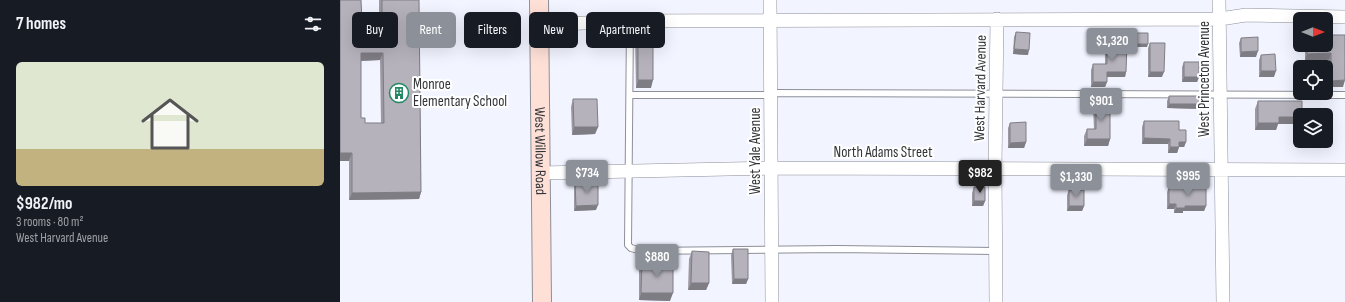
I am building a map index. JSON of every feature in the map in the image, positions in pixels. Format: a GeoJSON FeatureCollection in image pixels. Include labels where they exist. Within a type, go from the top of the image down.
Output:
{"type":"FeatureCollection","features":[{"type":"Feature","properties":{"kind":"main road","name":"West Willow Road"},"geometry":{"type":"LineString","coordinates":[[539,0],[539,12]]}},
{"type":"Feature","properties":{"kind":"main road","name":"West Willow Road"},"geometry":{"type":"LineString","coordinates":[[539,48],[542,302]]}},
{"type":"Feature","properties":{"kind":"street","name":"West Yale Avenue"},"geometry":{"type":"LineString","coordinates":[[770,0],[772,302]]}},
{"type":"Feature","properties":{"kind":"street","name":"West Princeton Avenue"},"geometry":{"type":"LineString","coordinates":[[1219,0],[1220,170],[1223,302]]}},
{"type":"Feature","properties":{"kind":"street"},"geometry":{"type":"LineString","coordinates":[[665,21],[1220,19],[1246,15],[1345,16]]}},
{"type":"Feature","properties":{"kind":"street","name":"West Harvard Avenue"},"geometry":{"type":"LineString","coordinates":[[996,302],[995,93],[997,19]]}},
{"type":"Feature","properties":{"kind":"street","name":"North Adams Street"},"geometry":{"type":"LineString","coordinates":[[540,174],[771,168],[1345,170]]}},
{"type":"Feature","properties":{"kind":"lane"},"geometry":{"type":"LineString","coordinates":[[630,48],[630,172],[628,245],[631,248],[642,251],[995,251]]}},
{"type":"Feature","properties":{"kind":"lane"},"geometry":{"type":"LineString","coordinates":[[630,95],[995,93],[1345,95]]}},
{"type":"Feature","properties":{"kind":"building","name":"Monroe Elementary School"},"geometry":{"type":"Polygon","coordinates":[[[340,0],[361,0],[362,12],[352,12],[352,48],[398,48],[398,12],[382,12],[382,0],[419,0],[419,12],[406,12],[406,48],[420,48],[421,192],[352,193],[352,153],[340,153],[340,0]],[[361,53],[361,118],[365,118],[365,123],[384,123],[383,53],[361,53]]]}},
{"type":"Feature","properties":{"kind":"building"},"geometry":{"type":"Polygon","coordinates":[[[1016,32],[1030,33],[1029,50],[1014,49],[1016,32]]]}},
{"type":"Feature","properties":{"kind":"building"},"geometry":{"type":"Polygon","coordinates":[[[1137,33],[1148,33],[1148,44],[1137,44],[1137,33]]]}},
{"type":"Feature","properties":{"kind":"building"},"geometry":{"type":"Polygon","coordinates":[[[1333,35],[1345,35],[1345,80],[1333,81],[1333,60],[1331,60],[1331,53],[1307,54],[1307,52],[1333,52],[1333,35]]]}},
{"type":"Feature","properties":{"kind":"building"},"geometry":{"type":"Polygon","coordinates":[[[1258,37],[1258,51],[1241,52],[1241,38],[1258,37]]]}},
{"type":"Feature","properties":{"kind":"building"},"geometry":{"type":"Polygon","coordinates":[[[1107,42],[1127,43],[1126,72],[1107,72],[1107,82],[1093,82],[1093,64],[1107,64],[1107,42]]]}},
{"type":"Feature","properties":{"kind":"building"},"geometry":{"type":"Polygon","coordinates":[[[1150,43],[1165,43],[1164,72],[1150,72],[1150,43]]]}},
{"type":"Feature","properties":{"kind":"building"},"geometry":{"type":"Polygon","coordinates":[[[638,48],[653,48],[653,80],[638,80],[638,48]]]}},
{"type":"Feature","properties":{"kind":"building"},"geometry":{"type":"Polygon","coordinates":[[[1275,54],[1276,71],[1261,71],[1261,55],[1275,54]]]}},
{"type":"Feature","properties":{"kind":"building"},"geometry":{"type":"Polygon","coordinates":[[[1184,62],[1199,62],[1199,77],[1184,77],[1184,62]]]}},
{"type":"Feature","properties":{"kind":"building"},"geometry":{"type":"Polygon","coordinates":[[[1169,96],[1203,96],[1203,104],[1169,104],[1169,96]]]}},
{"type":"Feature","properties":{"kind":"building"},"geometry":{"type":"Polygon","coordinates":[[[573,99],[597,99],[598,127],[574,127],[573,99]]]}},
{"type":"Feature","properties":{"kind":"building"},"geometry":{"type":"Polygon","coordinates":[[[1096,100],[1110,100],[1110,139],[1087,139],[1087,129],[1096,129],[1096,100]]]}},
{"type":"Feature","properties":{"kind":"building"},"geometry":{"type":"Polygon","coordinates":[[[1258,101],[1302,101],[1302,108],[1293,108],[1293,117],[1279,117],[1279,123],[1258,123],[1258,101]]]}},
{"type":"Feature","properties":{"kind":"building"},"geometry":{"type":"Polygon","coordinates":[[[1144,121],[1179,121],[1179,130],[1186,130],[1186,142],[1179,142],[1179,147],[1170,147],[1170,139],[1144,138],[1144,121]]]}},
{"type":"Feature","properties":{"kind":"building"},"geometry":{"type":"Polygon","coordinates":[[[1026,122],[1026,142],[1010,143],[1010,123],[1026,122]]]}},
{"type":"Feature","properties":{"kind":"building"},"geometry":{"type":"Polygon","coordinates":[[[598,182],[598,205],[576,206],[575,183],[598,182]]]}},
{"type":"Feature","properties":{"kind":"building"},"geometry":{"type":"Polygon","coordinates":[[[974,187],[985,187],[985,201],[974,201],[974,187]]]}},
{"type":"Feature","properties":{"kind":"building"},"geometry":{"type":"Polygon","coordinates":[[[1169,187],[1206,187],[1206,206],[1185,206],[1185,208],[1176,208],[1176,204],[1169,204],[1169,187]]]}},
{"type":"Feature","properties":{"kind":"building"},"geometry":{"type":"Polygon","coordinates":[[[1069,190],[1084,190],[1084,206],[1069,206],[1069,190]]]}},
{"type":"Feature","properties":{"kind":"building"},"geometry":{"type":"Polygon","coordinates":[[[733,249],[748,249],[748,279],[734,279],[733,249]]]}},
{"type":"Feature","properties":{"kind":"building"},"geometry":{"type":"Polygon","coordinates":[[[692,251],[709,252],[709,283],[691,283],[692,251]]]}},
{"type":"Feature","properties":{"kind":"building"},"geometry":{"type":"Polygon","coordinates":[[[642,262],[673,262],[673,293],[641,293],[642,262]]]}},
{"type":"Feature","properties":{"kind":"place","name":"Monroe Elementary School"},"geometry":{"type":"Point","coordinates":[399,93]}}]}
